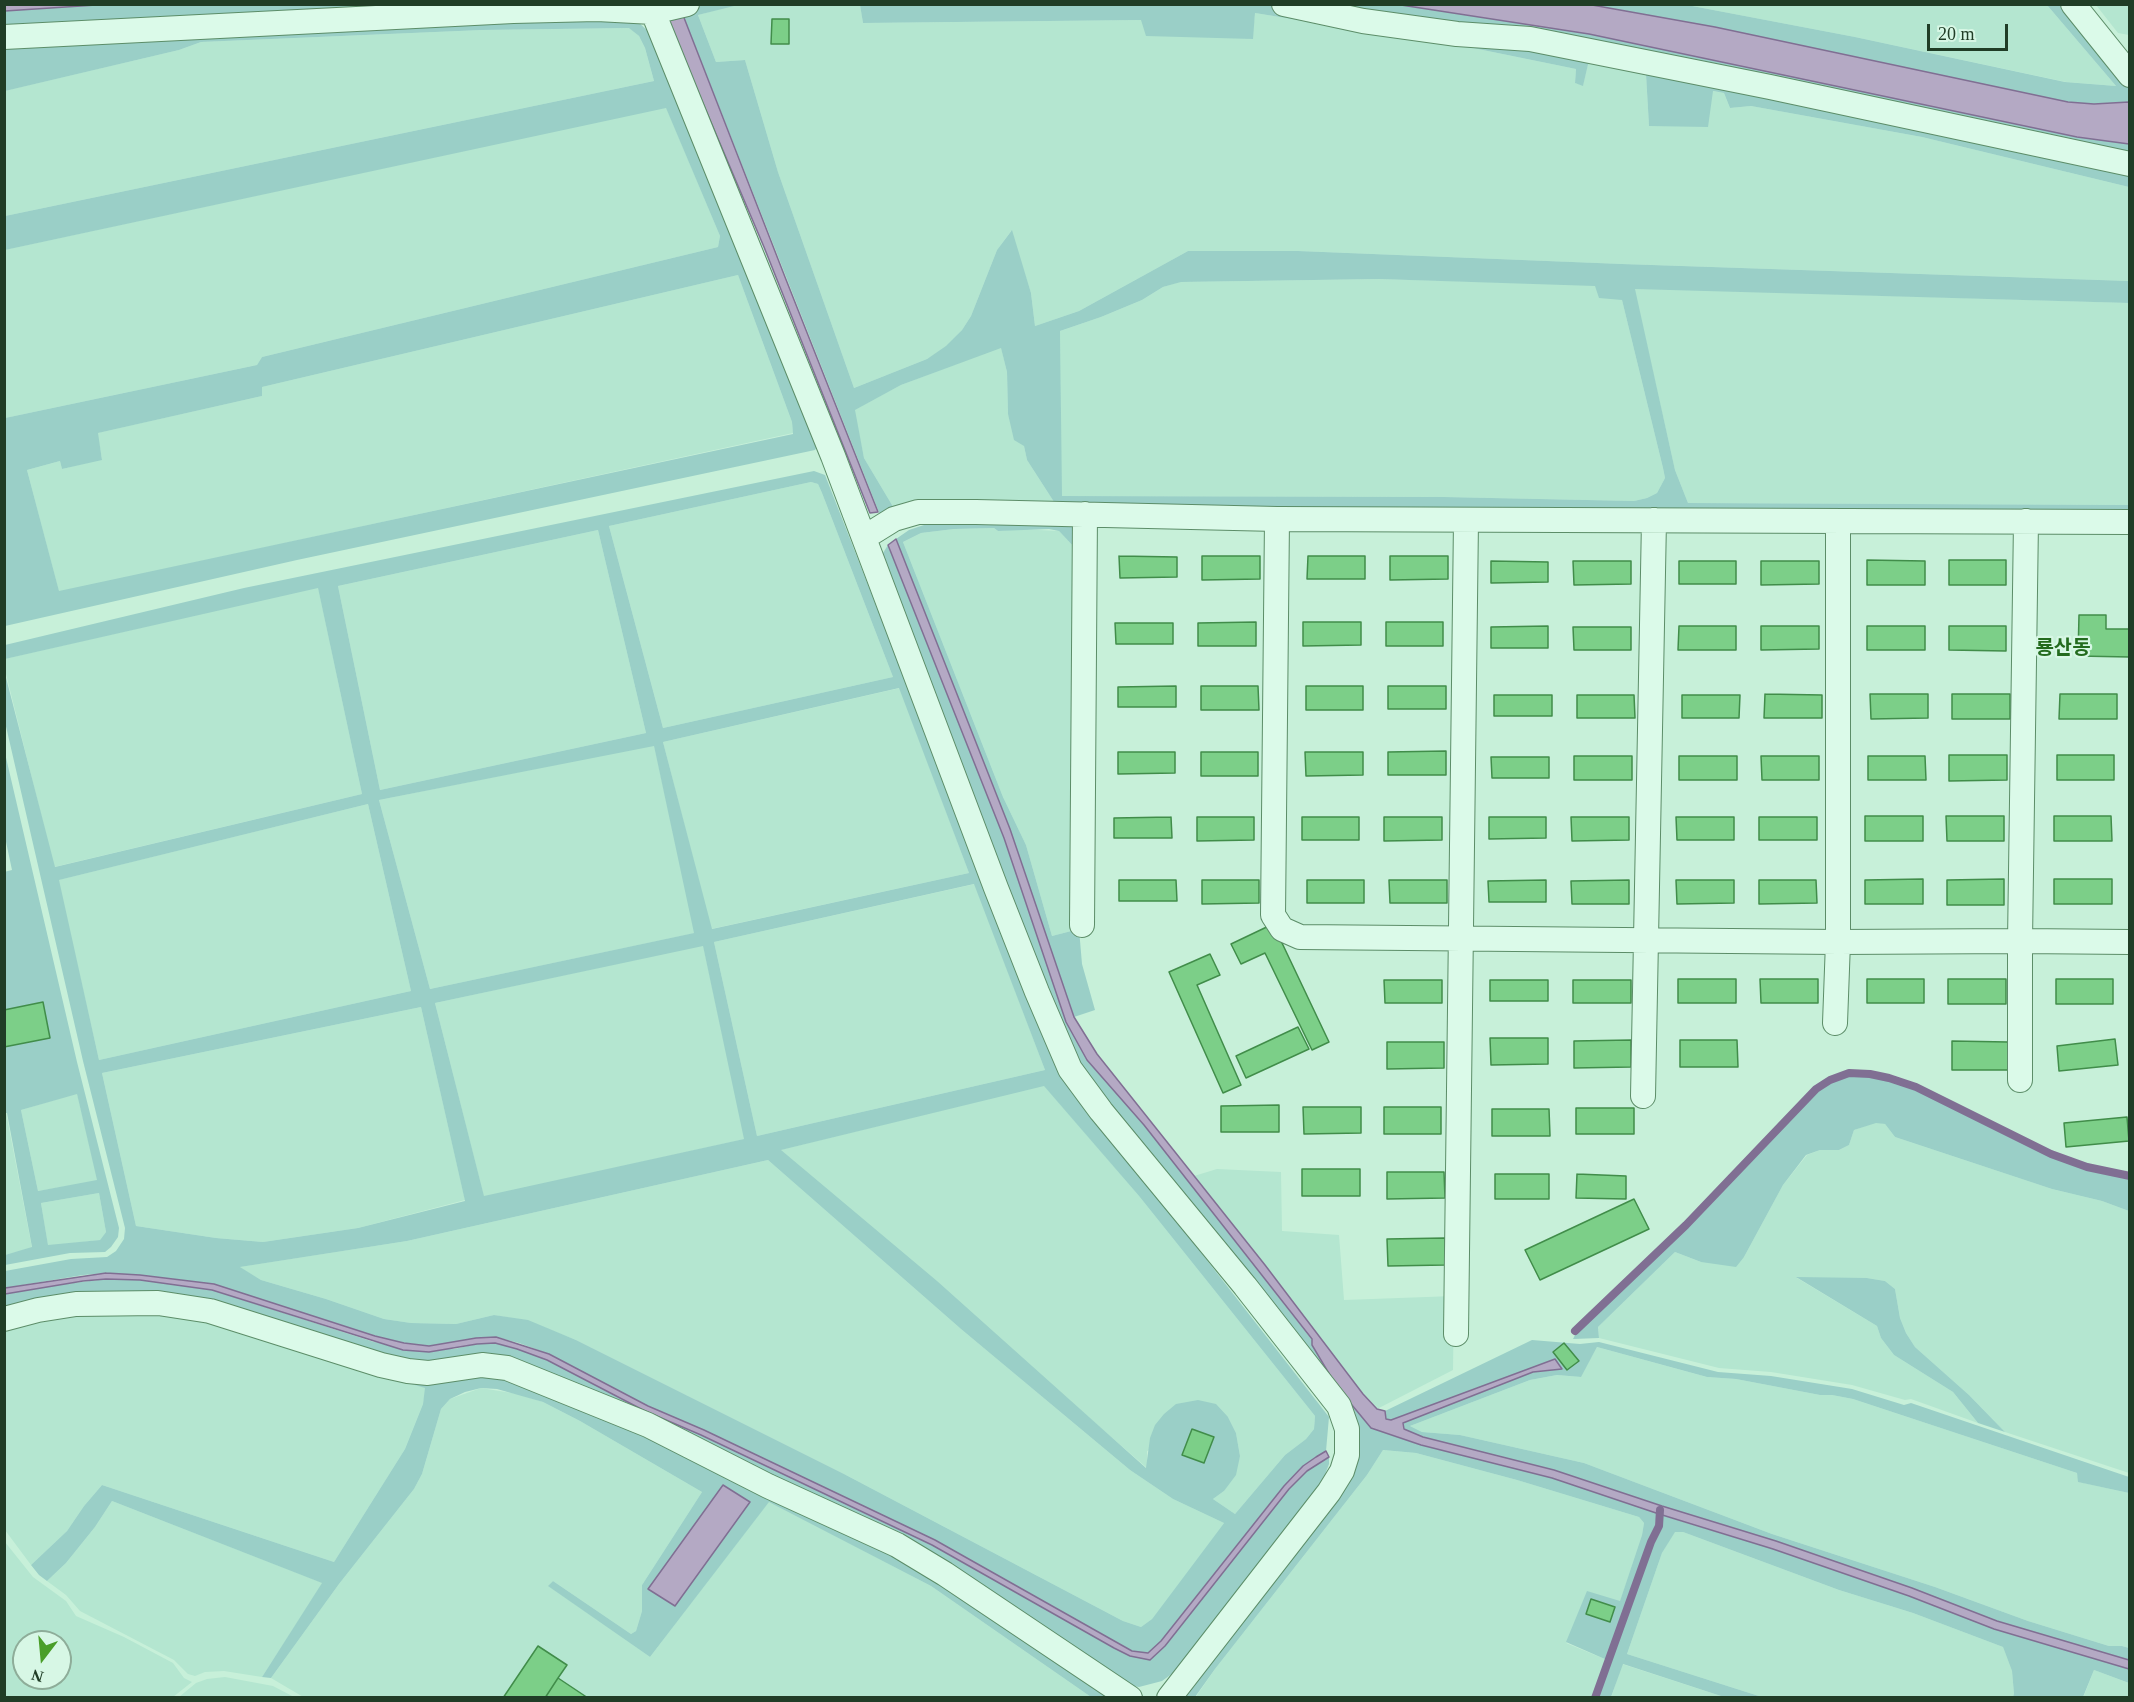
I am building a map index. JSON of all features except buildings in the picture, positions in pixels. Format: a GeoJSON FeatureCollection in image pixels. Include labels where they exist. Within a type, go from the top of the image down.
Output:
{"type":"FeatureCollection","features":[{"type":"Feature","properties":{"kind":"street"},"geometry":{"type":"LineString","coordinates":[[4,37],[513,11],[597,9],[652,12],[687,4]]}},
{"type":"Feature","properties":{"kind":"street"},"geometry":{"type":"LineString","coordinates":[[1284,4],[1363,21],[1457,34],[1530,39],[1770,87],[2130,164]]}},
{"type":"Feature","properties":{"kind":"street"},"geometry":{"type":"LineString","coordinates":[[2073,4],[2130,75]]}},
{"type":"Feature","properties":{"kind":"street"},"geometry":{"type":"LineString","coordinates":[[652,12],[865,537],[914,674],[996,888],[1070,1069],[1101,1111],[1245,1286],[1339,1406],[1347,1429],[1347,1455],[1342,1471],[1329,1492],[1169,1698]]}},
{"type":"Feature","properties":{"kind":"street"},"geometry":{"type":"LineString","coordinates":[[865,537],[894,519],[918,512],[1277,519],[2130,522]]}},
{"type":"Feature","properties":{"kind":"street"},"geometry":{"type":"LineString","coordinates":[[1082,925],[1085,514]]}},
{"type":"Feature","properties":{"kind":"street"},"geometry":{"type":"LineString","coordinates":[[1277,519],[1273,915],[1282,929],[1300,937],[2130,942]]}},
{"type":"Feature","properties":{"kind":"street"},"geometry":{"type":"LineString","coordinates":[[1456,1334],[1466,520]]}},
{"type":"Feature","properties":{"kind":"street"},"geometry":{"type":"LineString","coordinates":[[1643,1096],[1654,520]]}},
{"type":"Feature","properties":{"kind":"street"},"geometry":{"type":"LineString","coordinates":[[1835,1023],[1838,942],[1838,521]]}},
{"type":"Feature","properties":{"kind":"street"},"geometry":{"type":"LineString","coordinates":[[2020,1080],[2026,521]]}},
{"type":"Feature","properties":{"kind":"street"},"geometry":{"type":"LineString","coordinates":[[4,1319],[38,1310],[76,1304],[158,1303],[210,1311],[381,1365],[408,1371],[428,1372],[482,1365],[507,1368],[648,1425],[768,1486],[897,1545],[945,1574],[1130,1698]]}},
{"type":"Feature","properties":{"kind":"green space"},"geometry":{"type":"Polygon","coordinates":[[[738,4],[860,4],[863,23],[1141,20],[1252,39],[1255,13],[1478,49],[1576,69],[1575,83],[1583,85],[1590,56],[1646,74],[1649,126],[1712,91],[1724,93],[1730,108],[1751,106],[1922,137],[2129,187],[2129,281],[1298,251],[1188,251],[1079,311],[1035,326],[1031,293],[1011,231],[997,250],[971,316],[946,347],[927,359],[854,388],[778,172],[745,60],[716,62],[698,15],[738,4]]]}},
{"type":"Feature","properties":{"kind":"green space"},"geometry":{"type":"Polygon","coordinates":[[[1687,5],[2047,5],[2116,86],[2066,82],[1855,37],[1687,5]]]}},
{"type":"Feature","properties":{"kind":"green space"},"geometry":{"type":"Polygon","coordinates":[[[2096,5],[2129,5],[2129,35],[2118,33],[2096,5]]]}},
{"type":"Feature","properties":{"kind":"green space"},"geometry":{"type":"Polygon","coordinates":[[[630,28],[639,36],[645,48],[654,81],[5,216],[4,91],[179,50],[201,42],[482,30],[630,28]]]}},
{"type":"Feature","properties":{"kind":"green space"},"geometry":{"type":"Polygon","coordinates":[[[666,107],[720,236],[718,247],[262,357],[257,365],[5,418],[4,250],[666,107]]]}},
{"type":"Feature","properties":{"kind":"green space"},"geometry":{"type":"Polygon","coordinates":[[[738,275],[792,422],[793,433],[59,592],[27,470],[60,461],[62,469],[102,459],[97,433],[262,396],[262,387],[738,275]]]}},
{"type":"Feature","properties":{"kind":"green space"},"geometry":{"type":"Polygon","coordinates":[[[1379,279],[1595,285],[1622,300],[1665,478],[1657,493],[1634,501],[1444,497],[1061,496],[1060,331],[1101,317],[1142,300],[1163,287],[1180,282],[1379,279]]]}},
{"type":"Feature","properties":{"kind":"green space"},"geometry":{"type":"Polygon","coordinates":[[[1634,288],[2129,303],[2129,505],[1688,503],[1675,470],[1634,288]]]}},
{"type":"Feature","properties":{"kind":"green space"},"geometry":{"type":"Polygon","coordinates":[[[1001,347],[1007,372],[1008,414],[1024,446],[1027,460],[1056,505],[895,510],[864,458],[854,410],[901,385],[1001,347]]]}},
{"type":"Feature","properties":{"kind":"green space"},"geometry":{"type":"Polygon","coordinates":[[[811,482],[818,484],[822,493],[893,677],[663,728],[609,526],[811,482]]]}},
{"type":"Feature","properties":{"kind":"green space"},"geometry":{"type":"Polygon","coordinates":[[[994,528],[998,531],[1018,529],[1059,531],[1074,547],[1079,929],[1052,936],[1026,845],[1003,797],[903,542],[921,533],[994,528]]]}},
{"type":"Feature","properties":{"kind":"green space"},"geometry":{"type":"Polygon","coordinates":[[[598,530],[646,733],[380,790],[338,586],[598,530]]]}},
{"type":"Feature","properties":{"kind":"green space"},"geometry":{"type":"Polygon","coordinates":[[[318,587],[362,794],[54,867],[4,659],[318,587]]]}},
{"type":"Feature","properties":{"kind":"green space"},"geometry":{"type":"Polygon","coordinates":[[[900,688],[969,873],[711,929],[663,742],[900,688]]]}},
{"type":"Feature","properties":{"kind":"green space"},"geometry":{"type":"Polygon","coordinates":[[[654,745],[695,933],[430,989],[379,800],[654,745]]]}},
{"type":"Feature","properties":{"kind":"green space"},"geometry":{"type":"Polygon","coordinates":[[[368,804],[411,991],[99,1060],[58,880],[368,804]]]}},
{"type":"Feature","properties":{"kind":"green space"},"geometry":{"type":"Polygon","coordinates":[[[975,884],[1045,1070],[757,1136],[714,942],[975,884]]]}},
{"type":"Feature","properties":{"kind":"green space"},"geometry":{"type":"Polygon","coordinates":[[[703,945],[745,1139],[484,1197],[435,1003],[703,945]]]}},
{"type":"Feature","properties":{"kind":"green space"},"geometry":{"type":"Polygon","coordinates":[[[421,1007],[465,1200],[358,1228],[263,1242],[216,1238],[136,1226],[102,1073],[421,1007]]]}},
{"type":"Feature","properties":{"kind":"green space"},"geometry":{"type":"Polygon","coordinates":[[[1044,1085],[1139,1196],[1315,1416],[1314,1429],[1306,1439],[1285,1455],[1235,1514],[1213,1499],[1224,1491],[1240,1456],[1236,1433],[1228,1417],[1147,1451],[1147,1468],[780,1150],[1044,1085]]]}},
{"type":"Feature","properties":{"kind":"green space"},"geometry":{"type":"Polygon","coordinates":[[[77,1093],[98,1181],[38,1191],[21,1110],[77,1093]]]}},
{"type":"Feature","properties":{"kind":"green space"},"geometry":{"type":"Polygon","coordinates":[[[6,1112],[32,1248],[5,1255],[4,1113],[6,1112]]]}},
{"type":"Feature","properties":{"kind":"green space"},"geometry":{"type":"Polygon","coordinates":[[[1876,1122],[1885,1124],[1895,1137],[2052,1189],[2102,1201],[2129,1211],[2129,1473],[2005,1432],[1969,1395],[1915,1347],[1900,1318],[1895,1289],[1885,1281],[1867,1278],[1797,1278],[1877,1326],[1881,1338],[1894,1355],[1953,1392],[1978,1423],[1911,1399],[1905,1400],[1852,1385],[1771,1372],[1719,1368],[1599,1338],[1598,1327],[1675,1252],[1701,1262],[1744,1257],[1783,1185],[1807,1155],[1820,1150],[1839,1150],[1849,1145],[1854,1130],[1876,1122]]]}},
{"type":"Feature","properties":{"kind":"green space"},"geometry":{"type":"Polygon","coordinates":[[[768,1160],[961,1329],[1130,1470],[1173,1499],[1224,1523],[1152,1619],[1141,1627],[1123,1621],[844,1474],[576,1340],[528,1321],[494,1315],[456,1324],[411,1323],[384,1319],[261,1280],[239,1267],[407,1241],[768,1160]]]}},
{"type":"Feature","properties":{"kind":"green space"},"geometry":{"type":"Polygon","coordinates":[[[1217,1169],[1281,1172],[1282,1231],[1339,1235],[1344,1300],[1454,1296],[1453,1370],[1377,1409],[1194,1176],[1217,1169]]]}},
{"type":"Feature","properties":{"kind":"green space"},"geometry":{"type":"Polygon","coordinates":[[[99,1193],[106,1232],[100,1240],[48,1246],[41,1203],[99,1193]]]}},
{"type":"Feature","properties":{"kind":"green space"},"geometry":{"type":"Polygon","coordinates":[[[102,1308],[206,1320],[324,1357],[363,1373],[426,1388],[423,1404],[405,1449],[334,1562],[102,1485],[67,1531],[31,1565],[5,1530],[5,1325],[102,1308]]]}},
{"type":"Feature","properties":{"kind":"green space"},"geometry":{"type":"Polygon","coordinates":[[[1597,1347],[1707,1377],[1736,1379],[1853,1399],[2077,1473],[2079,1482],[2129,1493],[2129,1648],[2109,1646],[2028,1621],[1935,1587],[1772,1534],[1584,1463],[1460,1435],[1422,1432],[1410,1426],[1530,1380],[1557,1375],[1580,1377],[1597,1347]]]}},
{"type":"Feature","properties":{"kind":"green space"},"geometry":{"type":"Polygon","coordinates":[[[481,1388],[518,1394],[543,1402],[702,1492],[642,1585],[642,1611],[636,1631],[631,1634],[553,1581],[549,1586],[650,1657],[769,1501],[931,1586],[1091,1697],[305,1698],[271,1678],[339,1584],[414,1489],[422,1474],[441,1409],[450,1399],[481,1388]]]}},
{"type":"Feature","properties":{"kind":"green space"},"geometry":{"type":"Polygon","coordinates":[[[1383,1450],[1416,1453],[1517,1480],[1639,1517],[1644,1523],[1642,1535],[1620,1602],[1566,1643],[1607,1660],[1593,1697],[1195,1698],[1215,1669],[1367,1475],[1383,1450]]]}},
{"type":"Feature","properties":{"kind":"green space"},"geometry":{"type":"Polygon","coordinates":[[[112,1501],[323,1583],[262,1677],[224,1671],[205,1672],[195,1676],[188,1674],[174,1660],[80,1611],[66,1595],[47,1581],[66,1563],[95,1527],[112,1501]]]}},
{"type":"Feature","properties":{"kind":"green space"},"geometry":{"type":"Polygon","coordinates":[[[1674,1532],[1683,1532],[1839,1590],[1913,1613],[2003,1647],[2012,1671],[2013,1698],[1762,1697],[1627,1654],[1662,1553],[1674,1532]]]}},
{"type":"Feature","properties":{"kind":"green space"},"geometry":{"type":"Polygon","coordinates":[[[5,1542],[33,1577],[66,1601],[76,1616],[124,1637],[173,1663],[184,1678],[192,1682],[173,1697],[5,1697],[5,1542]]]}},
{"type":"Feature","properties":{"kind":"green space"},"geometry":{"type":"Polygon","coordinates":[[[1622,1664],[1724,1697],[1611,1698],[1622,1664]]]}},
{"type":"Feature","properties":{"kind":"green space"},"geometry":{"type":"Polygon","coordinates":[[[2094,1670],[2129,1683],[2129,1697],[2083,1698],[2094,1670]]]}},
{"type":"Feature","properties":{"kind":"green space"},"geometry":{"type":"Polygon","coordinates":[[[225,1677],[273,1686],[294,1697],[179,1697],[196,1683],[225,1677]]]}},
{"type":"Feature","properties":{"kind":"shaded area"},"geometry":{"type":"Polygon","coordinates":[[[5,4],[96,4],[96,5],[5,11],[5,4]]]}},
{"type":"Feature","properties":{"kind":"shaded area"},"geometry":{"type":"Polygon","coordinates":[[[96,4],[599,5],[5,33],[5,11],[96,4]]]}},
{"type":"Feature","properties":{"kind":"shaded area"},"geometry":{"type":"Polygon","coordinates":[[[705,5],[738,5],[698,15],[716,62],[745,60],[778,172],[854,388],[927,359],[946,346],[962,330],[971,316],[997,250],[1012,230],[1031,293],[1035,326],[1079,311],[1188,251],[1298,251],[2129,281],[2129,303],[1635,289],[1675,470],[1688,503],[2129,505],[2129,514],[1056,505],[1027,460],[1024,446],[1014,440],[1008,414],[1007,372],[1001,348],[901,385],[855,410],[864,458],[895,510],[882,520],[681,10],[705,5]],[[1379,279],[1181,282],[1163,287],[1142,300],[1060,331],[1062,496],[1444,497],[1634,501],[1647,498],[1657,493],[1665,478],[1622,300],[1599,298],[1595,286],[1379,279]]]}},
{"type":"Feature","properties":{"kind":"shaded area"},"geometry":{"type":"Polygon","coordinates":[[[860,5],[1267,5],[1590,56],[1583,86],[1575,83],[1576,69],[1478,49],[1255,13],[1253,39],[1146,36],[1141,20],[863,23],[860,5]]]}},
{"type":"Feature","properties":{"kind":"shaded area"},"geometry":{"type":"Polygon","coordinates":[[[1301,5],[1401,5],[1589,34],[2077,137],[2129,144],[2129,161],[1301,5]]]}},
{"type":"Feature","properties":{"kind":"shaded area"},"geometry":{"type":"Polygon","coordinates":[[[1401,5],[1592,5],[1715,27],[2068,102],[2094,104],[2129,102],[2129,144],[2077,137],[1589,34],[1401,5]]]}},
{"type":"Feature","properties":{"kind":"shaded area"},"geometry":{"type":"Polygon","coordinates":[[[1592,5],[1687,5],[1855,37],[2065,82],[2116,86],[2047,5],[2061,5],[2129,86],[2129,102],[2094,104],[2068,102],[1715,27],[1592,5]]]}},
{"type":"Feature","properties":{"kind":"shaded area"},"geometry":{"type":"Polygon","coordinates":[[[681,10],[878,512],[870,513],[764,247],[665,14],[681,10]]]}},
{"type":"Feature","properties":{"kind":"shaded area"},"geometry":{"type":"Polygon","coordinates":[[[588,18],[638,22],[649,32],[818,445],[815,450],[297,560],[5,626],[5,418],[257,365],[262,357],[718,247],[720,236],[666,108],[5,250],[5,216],[654,81],[645,48],[639,36],[629,28],[482,30],[201,42],[179,50],[5,91],[4,44],[588,18]],[[738,275],[262,387],[262,396],[98,433],[102,460],[62,469],[60,461],[27,470],[59,591],[793,434],[792,422],[738,275]]]}},
{"type":"Feature","properties":{"kind":"shaded area"},"geometry":{"type":"Polygon","coordinates":[[[1631,64],[2129,167],[2129,187],[1922,137],[1751,106],[1730,108],[1724,93],[1713,91],[1708,127],[1649,126],[1646,74],[1633,72],[1631,64]]]}},
{"type":"Feature","properties":{"kind":"shaded area"},"geometry":{"type":"Polygon","coordinates":[[[814,471],[825,475],[1046,1040],[1171,1214],[1329,1417],[1326,1451],[1303,1466],[1284,1486],[1161,1641],[1148,1653],[1132,1651],[935,1540],[704,1430],[648,1406],[549,1354],[519,1343],[496,1337],[429,1346],[404,1343],[375,1336],[214,1284],[140,1275],[106,1273],[83,1275],[5,1288],[5,1271],[71,1259],[107,1257],[116,1251],[124,1239],[125,1228],[83,1061],[5,722],[4,670],[55,867],[362,794],[318,588],[5,659],[5,645],[244,588],[814,471]],[[811,482],[609,526],[663,728],[893,677],[818,484],[811,482]],[[598,530],[338,586],[380,790],[646,733],[598,530]],[[899,688],[663,742],[712,929],[969,873],[899,688]],[[654,746],[379,800],[430,989],[694,933],[654,746]],[[368,804],[59,880],[99,1060],[411,991],[368,804]],[[974,884],[714,942],[757,1136],[1045,1070],[974,884]],[[703,946],[435,1003],[484,1196],[744,1139],[703,946]],[[421,1007],[102,1073],[136,1226],[216,1238],[263,1242],[358,1228],[465,1201],[421,1007]],[[1044,1086],[781,1150],[937,1281],[1146,1468],[1150,1438],[1155,1425],[1164,1414],[1176,1404],[1198,1400],[1216,1404],[1228,1417],[1236,1433],[1240,1456],[1236,1475],[1224,1491],[1213,1499],[1235,1514],[1285,1455],[1306,1439],[1314,1429],[1315,1416],[1139,1196],[1044,1086]],[[768,1160],[407,1241],[240,1267],[261,1280],[384,1319],[411,1323],[456,1324],[494,1315],[528,1320],[576,1340],[844,1474],[1123,1621],[1141,1627],[1152,1619],[1224,1523],[1173,1499],[1130,1470],[961,1329],[768,1160]]]}},
{"type":"Feature","properties":{"kind":"shaded area"},"geometry":{"type":"Polygon","coordinates":[[[927,524],[1071,524],[1074,532],[1074,547],[1059,531],[1049,529],[998,531],[994,528],[954,529],[921,533],[903,542],[1003,797],[1026,845],[1052,936],[1079,929],[1082,964],[1095,1010],[1074,1017],[1010,829],[896,539],[909,530],[927,524]]]}},
{"type":"Feature","properties":{"kind":"shaded area"},"geometry":{"type":"Polygon","coordinates":[[[896,539],[1010,829],[1074,1017],[1097,1054],[1265,1265],[1363,1394],[1377,1409],[1385,1411],[1386,1419],[1391,1420],[1555,1359],[1562,1369],[1533,1372],[1403,1423],[1404,1429],[1423,1437],[1554,1470],[1776,1541],[1912,1588],[1997,1621],[2129,1660],[2129,1669],[1994,1629],[1909,1596],[1773,1549],[1552,1478],[1421,1445],[1371,1428],[1337,1387],[1312,1345],[1312,1339],[1144,1125],[1087,1060],[1066,1022],[1004,838],[888,545],[896,539]]]}},
{"type":"Feature","properties":{"kind":"shaded area"},"geometry":{"type":"Polygon","coordinates":[[[888,545],[1004,838],[1037,936],[1087,1060],[1144,1125],[1312,1340],[1312,1345],[1337,1387],[1371,1428],[1421,1445],[1552,1478],[1657,1513],[1654,1533],[1649,1541],[1607,1660],[1566,1642],[1587,1591],[1620,1601],[1642,1535],[1644,1523],[1639,1517],[1517,1480],[1416,1453],[1383,1450],[1367,1475],[1195,1697],[1182,1697],[1359,1448],[1082,1073],[1034,961],[883,553],[888,545]]]}},
{"type":"Feature","properties":{"kind":"shaded area"},"geometry":{"type":"Polygon","coordinates":[[[4,749],[77,1062],[119,1228],[118,1237],[105,1252],[70,1253],[5,1265],[5,1255],[32,1247],[7,1113],[5,1113],[4,872],[12,870],[5,837],[4,749]],[[77,1094],[21,1110],[38,1191],[97,1180],[77,1094]],[[99,1193],[41,1203],[48,1245],[100,1240],[106,1232],[99,1193]]]}},
{"type":"Feature","properties":{"kind":"shaded area"},"geometry":{"type":"Polygon","coordinates":[[[1849,1075],[1870,1076],[1915,1089],[2050,1155],[2086,1169],[2129,1178],[2129,1211],[2102,1201],[2052,1189],[1895,1137],[1885,1124],[1876,1123],[1854,1130],[1849,1145],[1839,1150],[1820,1150],[1806,1155],[1783,1185],[1744,1257],[1736,1267],[1701,1262],[1675,1252],[1598,1327],[1599,1338],[1573,1339],[1576,1333],[1688,1226],[1818,1091],[1831,1082],[1849,1075]]]}},
{"type":"Feature","properties":{"kind":"shaded area"},"geometry":{"type":"Polygon","coordinates":[[[106,1273],[214,1284],[375,1336],[404,1343],[429,1346],[496,1337],[549,1354],[648,1406],[704,1430],[935,1540],[1132,1651],[1148,1653],[1161,1641],[1284,1486],[1303,1466],[1316,1457],[1326,1451],[1329,1457],[1307,1471],[1289,1489],[1165,1646],[1150,1660],[1130,1656],[1114,1648],[932,1545],[701,1435],[645,1411],[547,1360],[517,1349],[495,1343],[429,1352],[403,1350],[212,1290],[140,1280],[83,1281],[5,1294],[5,1288],[106,1273]]]}},
{"type":"Feature","properties":{"kind":"shaded area"},"geometry":{"type":"Polygon","coordinates":[[[1796,1277],[1867,1278],[1885,1281],[1895,1289],[1900,1318],[1915,1347],[1969,1395],[2005,1432],[1978,1423],[1953,1392],[1894,1355],[1881,1338],[1877,1326],[1796,1277]]]}},
{"type":"Feature","properties":{"kind":"shaded area"},"geometry":{"type":"Polygon","coordinates":[[[106,1279],[140,1280],[212,1290],[374,1342],[454,1349],[495,1343],[517,1349],[547,1360],[645,1411],[701,1435],[932,1545],[1114,1648],[1130,1656],[1150,1660],[1165,1646],[1289,1489],[1307,1471],[1329,1457],[1329,1464],[1321,1485],[1180,1668],[1162,1681],[1139,1687],[1128,1685],[927,1554],[543,1373],[414,1363],[204,1301],[5,1309],[5,1294],[106,1279]]]}},
{"type":"Feature","properties":{"kind":"shaded area"},"geometry":{"type":"Polygon","coordinates":[[[1532,1340],[1580,1344],[1599,1342],[1718,1372],[1771,1376],[1852,1389],[1904,1405],[1911,1403],[2129,1477],[2129,1493],[2078,1482],[2077,1473],[1853,1399],[1736,1379],[1707,1377],[1597,1347],[1581,1377],[1557,1375],[1530,1380],[1410,1426],[1422,1432],[1460,1435],[1584,1463],[1772,1534],[1935,1587],[2028,1621],[2109,1646],[2129,1648],[2129,1660],[1997,1621],[1912,1588],[1776,1541],[1554,1470],[1423,1437],[1404,1429],[1403,1423],[1533,1372],[1562,1369],[1555,1359],[1386,1420],[1385,1411],[1532,1340]]]}},
{"type":"Feature","properties":{"kind":"shaded area"},"geometry":{"type":"Polygon","coordinates":[[[391,1378],[492,1378],[511,1380],[540,1388],[846,1532],[944,1582],[1110,1697],[1091,1697],[931,1586],[769,1502],[650,1657],[548,1586],[553,1581],[631,1634],[636,1631],[642,1611],[642,1585],[702,1492],[543,1402],[497,1389],[481,1388],[465,1392],[450,1399],[441,1409],[422,1474],[414,1489],[339,1584],[271,1678],[262,1677],[322,1583],[112,1501],[95,1527],[66,1563],[47,1581],[31,1565],[67,1531],[102,1485],[334,1562],[405,1449],[423,1404],[425,1388],[391,1378]]]}},
{"type":"Feature","properties":{"kind":"shaded area"},"geometry":{"type":"Polygon","coordinates":[[[723,1485],[750,1502],[675,1606],[648,1589],[723,1485]]]}},
{"type":"Feature","properties":{"kind":"shaded area"},"geometry":{"type":"Polygon","coordinates":[[[1661,1515],[1773,1549],[1909,1596],[1994,1629],[2129,1669],[2129,1683],[2094,1670],[2083,1697],[2013,1697],[2012,1671],[2003,1647],[1913,1613],[1839,1590],[1683,1532],[1675,1532],[1662,1553],[1627,1654],[1762,1697],[1724,1697],[1623,1664],[1611,1697],[1598,1698],[1653,1543],[1661,1527],[1661,1515]]]}},
{"type":"Feature","properties":{"kind":"waterway"},"geometry":{"type":"LineString","coordinates":[[1575,1331],[1686,1225],[1816,1089],[1830,1080],[1849,1073],[1870,1074],[1916,1087],[2051,1154],[2087,1167],[2130,1176]]}},
{"type":"Feature","properties":{"kind":"waterway"},"geometry":{"type":"LineString","coordinates":[[1595,1698],[1651,1542],[1659,1526],[1660,1510]]}},
{"type":"Feature","properties":{"kind":"district","name":"룡산동"},"geometry":{"type":"Point","coordinates":[2063,649]}}]}
